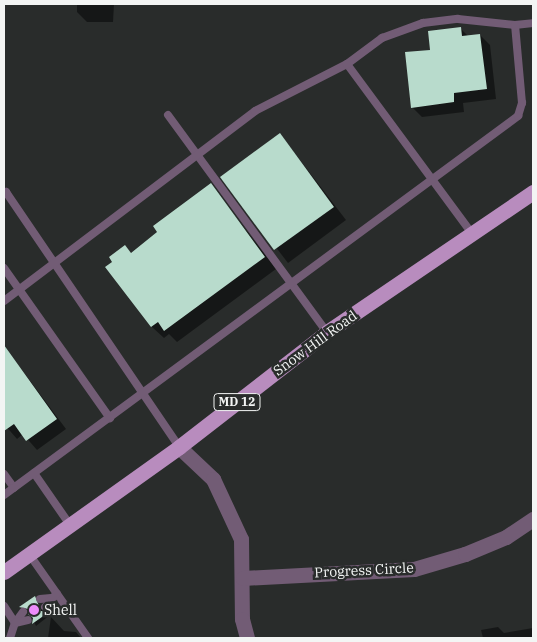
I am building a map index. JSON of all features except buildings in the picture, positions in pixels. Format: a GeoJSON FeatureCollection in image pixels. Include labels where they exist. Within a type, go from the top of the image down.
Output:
{"type":"FeatureCollection","features":[{"type":"Feature","properties":{"kind":"main road","name":"Snow Hill Road"},"geometry":{"type":"LineString","coordinates":[[4,572],[179,447],[327,332],[473,235],[533,192]]}},
{"type":"Feature","properties":{"kind":"street"},"geometry":{"type":"LineString","coordinates":[[179,447],[213,479],[228,506],[241,540],[243,578],[242,618],[247,638]]}},
{"type":"Feature","properties":{"kind":"street","name":"Progress Circle"},"geometry":{"type":"LineString","coordinates":[[243,578],[414,568],[465,554],[506,537],[533,519]]}},
{"type":"Feature","properties":{"kind":"lane"},"geometry":{"type":"LineString","coordinates":[[4,300],[255,111],[348,64],[382,38],[423,23],[458,19],[514,25],[533,23]]}},
{"type":"Feature","properties":{"kind":"lane"},"geometry":{"type":"LineString","coordinates":[[4,496],[518,116],[522,103],[514,25]]}},
{"type":"Feature","properties":{"kind":"lane"},"geometry":{"type":"LineString","coordinates":[[348,64],[473,235]]}},
{"type":"Feature","properties":{"kind":"lane"},"geometry":{"type":"LineString","coordinates":[[168,115],[327,332]]}},
{"type":"Feature","properties":{"kind":"lane"},"geometry":{"type":"LineString","coordinates":[[4,194],[6,192],[179,447]]}},
{"type":"Feature","properties":{"kind":"lane"},"geometry":{"type":"LineString","coordinates":[[4,268],[110,418]]}},
{"type":"Feature","properties":{"kind":"lane"},"geometry":{"type":"LineString","coordinates":[[4,474],[14,488]]}},
{"type":"Feature","properties":{"kind":"lane"},"geometry":{"type":"LineString","coordinates":[[34,474],[70,525]]}},
{"type":"Feature","properties":{"kind":"lane"},"geometry":{"type":"LineString","coordinates":[[30,554],[54,596],[88,638]]}},
{"type":"Feature","properties":{"kind":"lane"},"geometry":{"type":"LineString","coordinates":[[40,599],[54,596]]}},
{"type":"Feature","properties":{"kind":"lane"},"geometry":{"type":"LineString","coordinates":[[46,607],[54,596]]}},
{"type":"Feature","properties":{"kind":"lane"},"geometry":{"type":"LineString","coordinates":[[4,606],[15,623]]}},
{"type":"Feature","properties":{"kind":"lane"},"geometry":{"type":"LineString","coordinates":[[10,638],[15,623],[22,612]]}},
{"type":"Feature","properties":{"kind":"lane"},"geometry":{"type":"LineString","coordinates":[[15,623],[28,620]]}},
{"type":"Feature","properties":{"kind":"place","name":"Shell"},"geometry":{"type":"Point","coordinates":[34,610]}}]}
